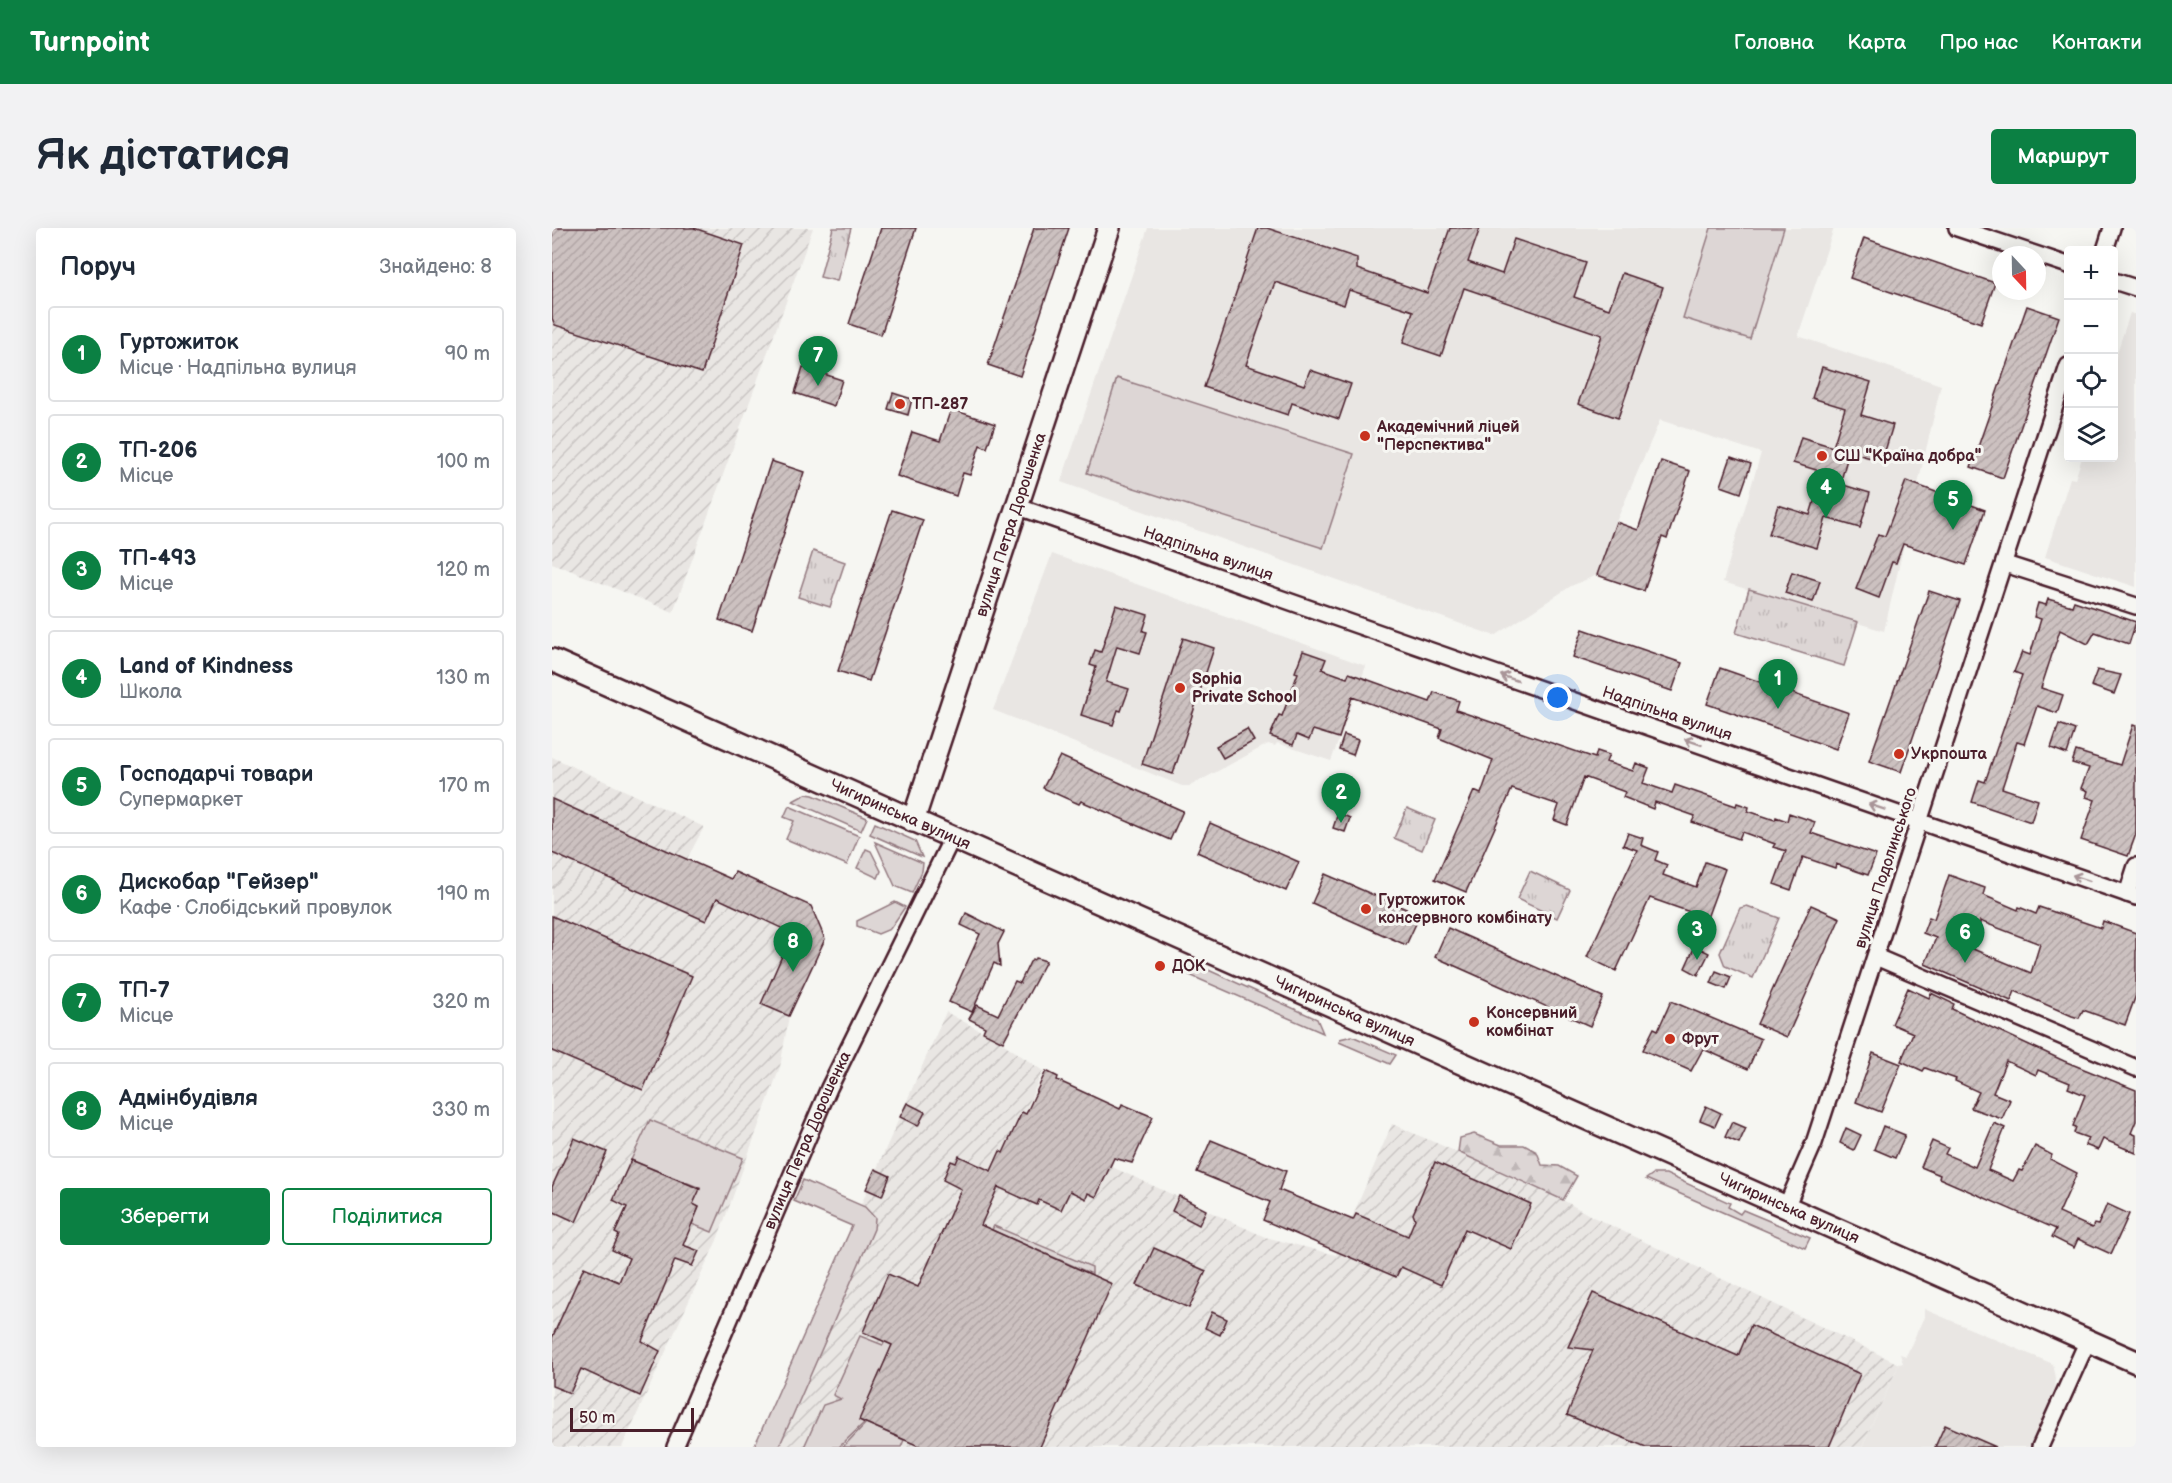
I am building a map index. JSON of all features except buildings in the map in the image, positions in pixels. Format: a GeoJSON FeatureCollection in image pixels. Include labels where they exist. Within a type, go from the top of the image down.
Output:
{"type":"FeatureCollection","features":[{"type":"Feature","properties":{"kind":"main road","name":"вулиця Петра Дорошенка"},"geometry":{"type":"LineString","coordinates":[[913,820],[1108,228]]}},
{"type":"Feature","properties":{"kind":"main road","name":"Чигиринська вулиця"},"geometry":{"type":"LineString","coordinates":[[552,660],[2136,1362]]}},
{"type":"Feature","properties":{"kind":"street"},"geometry":{"type":"LineString","coordinates":[[1957,228],[2064,264]]}},
{"type":"Feature","properties":{"kind":"street"},"geometry":{"type":"LineString","coordinates":[[2107,246],[2112,228]]}},
{"type":"Feature","properties":{"kind":"street"},"geometry":{"type":"LineString","coordinates":[[2118,282],[2136,288]]}},
{"type":"Feature","properties":{"kind":"street","name":"вулиця Подолинського"},"geometry":{"type":"LineString","coordinates":[[1786,1207],[1814,1143],[2064,379]]}},
{"type":"Feature","properties":{"kind":"street","name":"Надпільна вулиця"},"geometry":{"type":"LineString","coordinates":[[1016,506],[2131,896]]}},
{"type":"Feature","properties":{"kind":"street"},"geometry":{"type":"LineString","coordinates":[[2005,564],[2136,606]]}},
{"type":"Feature","properties":{"kind":"street","name":"вулиця Петра Дорошенка"},"geometry":{"type":"LineString","coordinates":[[675,1447],[829,1088],[952,838]]}},
{"type":"Feature","properties":{"kind":"street"},"geometry":{"type":"LineString","coordinates":[[2131,896],[2136,866]]}},
{"type":"Feature","properties":{"kind":"street"},"geometry":{"type":"LineString","coordinates":[[1876,957],[2136,1068]]}},
{"type":"Feature","properties":{"kind":"street"},"geometry":{"type":"LineString","coordinates":[[2040,1447],[2088,1340]]}},
{"type":"Feature","properties":{"kind":"shaded area"},"geometry":{"type":"Polygon","coordinates":[[[552,228],[813,228],[673,612],[552,563],[552,228]]]}},
{"type":"Feature","properties":{"kind":"shaded area","name":"Академічний ліцей \"Перспектива\""},"geometry":{"type":"Polygon","coordinates":[[[1148,228],[1834,228],[1798,336],[1941,385],[1884,631],[1723,582],[1761,453],[1660,420],[1616,522],[1597,575],[1571,586],[1495,636],[1061,482],[1148,228]]]}},
{"type":"Feature","properties":{"kind":"shaded area"},"geometry":{"type":"Polygon","coordinates":[[[2130,313],[2136,315],[2136,587],[2045,557],[2070,478],[2075,479],[2081,462],[2118,462],[2118,350],[2130,313]]]}},
{"type":"Feature","properties":{"kind":"shaded area","name":"Sophia Private School"},"geometry":{"type":"Polygon","coordinates":[[[1052,554],[1366,666],[1331,761],[1277,743],[1275,746],[1268,744],[1190,786],[1182,786],[993,710],[1052,554]]]}},
{"type":"Feature","properties":{"kind":"shaded area"},"geometry":{"type":"Polygon","coordinates":[[[552,757],[704,827],[687,859],[731,879],[735,871],[811,906],[825,939],[789,1016],[780,1067],[717,1240],[622,1447],[552,1447],[552,757]]]}},
{"type":"Feature","properties":{"kind":"shaded area"},"geometry":{"type":"Polygon","coordinates":[[[946,1012],[1001,1042],[1043,1071],[1023,1116],[1110,1166],[1265,1237],[1336,1255],[1392,1124],[1545,1190],[1593,1217],[1899,1364],[1862,1447],[754,1447],[946,1012]]]}},
{"type":"Feature","properties":{"kind":"shaded area"},"geometry":{"type":"Polygon","coordinates":[[[1924,1309],[2053,1364],[2056,1378],[2055,1388],[2030,1447],[1862,1447],[1899,1364],[1903,1363],[1900,1354],[1906,1356],[1924,1317],[1924,1309]]]}},
{"type":"Feature","properties":{"kind":"green space"},"geometry":{"type":"Polygon","coordinates":[[[833,228],[851,228],[837,281],[820,277],[833,228]]]}},
{"type":"Feature","properties":{"kind":"green space"},"geometry":{"type":"Polygon","coordinates":[[[1711,228],[1784,228],[1750,339],[1683,318],[1711,228]]]}},
{"type":"Feature","properties":{"kind":"green space"},"geometry":{"type":"Polygon","coordinates":[[[1117,378],[1354,454],[1323,548],[1087,473],[1117,378]]]}},
{"type":"Feature","properties":{"kind":"green space"},"geometry":{"type":"Polygon","coordinates":[[[813,551],[845,562],[830,607],[798,597],[813,551]]]}},
{"type":"Feature","properties":{"kind":"green space"},"geometry":{"type":"Polygon","coordinates":[[[1749,589],[1858,622],[1844,666],[1736,633],[1749,589]]]}},
{"type":"Feature","properties":{"kind":"green space"},"geometry":{"type":"Polygon","coordinates":[[[806,794],[867,818],[861,831],[793,801],[806,794]]]}},
{"type":"Feature","properties":{"kind":"green space"},"geometry":{"type":"Polygon","coordinates":[[[789,806],[859,836],[847,865],[786,839],[794,821],[784,817],[789,806]]]}},
{"type":"Feature","properties":{"kind":"green space"},"geometry":{"type":"Polygon","coordinates":[[[1407,808],[1435,820],[1422,850],[1394,838],[1407,808]]]}},
{"type":"Feature","properties":{"kind":"green space"},"geometry":{"type":"Polygon","coordinates":[[[875,823],[915,841],[922,857],[870,834],[875,823]]]}},
{"type":"Feature","properties":{"kind":"green space"},"geometry":{"type":"Polygon","coordinates":[[[875,842],[923,863],[922,871],[912,893],[895,886],[875,842]]]}},
{"type":"Feature","properties":{"kind":"green space"},"geometry":{"type":"Polygon","coordinates":[[[866,849],[871,851],[881,871],[878,878],[857,868],[866,849]]]}},
{"type":"Feature","properties":{"kind":"green space"},"geometry":{"type":"Polygon","coordinates":[[[1530,871],[1570,890],[1557,918],[1517,899],[1530,871]]]}},
{"type":"Feature","properties":{"kind":"green space"},"geometry":{"type":"Polygon","coordinates":[[[895,902],[905,907],[890,929],[878,934],[857,926],[857,921],[895,902]]]}},
{"type":"Feature","properties":{"kind":"green space"},"geometry":{"type":"Polygon","coordinates":[[[1747,906],[1779,918],[1753,978],[1725,966],[1720,953],[1740,908],[1747,906]]]}},
{"type":"Feature","properties":{"kind":"green space"},"geometry":{"type":"Polygon","coordinates":[[[1195,964],[1317,1019],[1323,1033],[1178,970],[1178,967],[1195,964]]]}},
{"type":"Feature","properties":{"kind":"green space"},"geometry":{"type":"Polygon","coordinates":[[[1352,1036],[1396,1055],[1390,1064],[1339,1042],[1340,1039],[1352,1036]]]}},
{"type":"Feature","properties":{"kind":"green space"},"geometry":{"type":"Polygon","coordinates":[[[650,1120],[743,1158],[712,1232],[692,1224],[699,1207],[693,1204],[700,1188],[631,1160],[650,1120]]]}},
{"type":"Feature","properties":{"kind":"green space"},"geometry":{"type":"Polygon","coordinates":[[[1474,1134],[1501,1145],[1524,1145],[1537,1152],[1542,1165],[1559,1166],[1577,1176],[1563,1200],[1458,1152],[1460,1138],[1474,1134]]]}},
{"type":"Feature","properties":{"kind":"green space"},"geometry":{"type":"Polygon","coordinates":[[[1653,1174],[1666,1174],[1730,1203],[1728,1207],[1740,1214],[1743,1210],[1810,1238],[1805,1248],[1646,1179],[1653,1174]]]}},
{"type":"Feature","properties":{"kind":"green space"},"geometry":{"type":"Polygon","coordinates":[[[803,1180],[865,1207],[875,1218],[874,1229],[779,1447],[754,1447],[852,1226],[794,1201],[803,1180]]]}},
{"type":"Feature","properties":{"kind":"green space"},"geometry":{"type":"Polygon","coordinates":[[[994,1226],[1092,1267],[1092,1274],[992,1230],[994,1226]]]}},
{"type":"Feature","properties":{"kind":"green space"},"geometry":{"type":"Polygon","coordinates":[[[860,1336],[883,1345],[885,1341],[892,1345],[860,1420],[864,1423],[839,1447],[804,1447],[823,1405],[841,1399],[833,1395],[860,1336]]]}},
{"type":"Feature","properties":{"kind":"green space"},"geometry":{"type":"Polygon","coordinates":[[[866,1423],[904,1440],[901,1447],[843,1447],[866,1423]]]}},
{"type":"Feature","properties":{"kind":"place","name":"ТП-7"},"geometry":{"type":"Point","coordinates":[818,386]}},
{"type":"Feature","properties":{"kind":"place","name":"ТП-287"},"geometry":{"type":"Point","coordinates":[900,404]}},
{"type":"Feature","properties":{"kind":"place","name":"Академічний ліцей \"Перспектива\""},"geometry":{"type":"Point","coordinates":[1365,436]}},
{"type":"Feature","properties":{"kind":"place","name":"СШ \"Країна добра\""},"geometry":{"type":"Point","coordinates":[1822,456]}},
{"type":"Feature","properties":{"kind":"place","name":"Land of Kindness"},"geometry":{"type":"Point","coordinates":[1826,518]}},
{"type":"Feature","properties":{"kind":"place","name":"Господарчі товари"},"geometry":{"type":"Point","coordinates":[1953,530]}},
{"type":"Feature","properties":{"kind":"place","name":"Sophia Private School"},"geometry":{"type":"Point","coordinates":[1180,688]}},
{"type":"Feature","properties":{"kind":"place","name":"Гуртожиток"},"geometry":{"type":"Point","coordinates":[1778,709]}},
{"type":"Feature","properties":{"kind":"place","name":"Укрпошта"},"geometry":{"type":"Point","coordinates":[1899,754]}},
{"type":"Feature","properties":{"kind":"place","name":"ТП-206"},"geometry":{"type":"Point","coordinates":[1341,823]}},
{"type":"Feature","properties":{"kind":"place","name":"Гуртожиток консервного комбінату"},"geometry":{"type":"Point","coordinates":[1366,909]}},
{"type":"Feature","properties":{"kind":"place","name":"ТП-493"},"geometry":{"type":"Point","coordinates":[1697,960]}},
{"type":"Feature","properties":{"kind":"place","name":"Дискобар \"Гейзер\""},"geometry":{"type":"Point","coordinates":[1965,963]}},
{"type":"Feature","properties":{"kind":"place","name":"ДОК"},"geometry":{"type":"Point","coordinates":[1160,966]}},
{"type":"Feature","properties":{"kind":"place","name":"Адмінбудівля"},"geometry":{"type":"Point","coordinates":[793,972]}},
{"type":"Feature","properties":{"kind":"place","name":"Консервний комбінат"},"geometry":{"type":"Point","coordinates":[1474,1022]}},
{"type":"Feature","properties":{"kind":"place","name":"Фрут"},"geometry":{"type":"Point","coordinates":[1670,1039]}}]}
